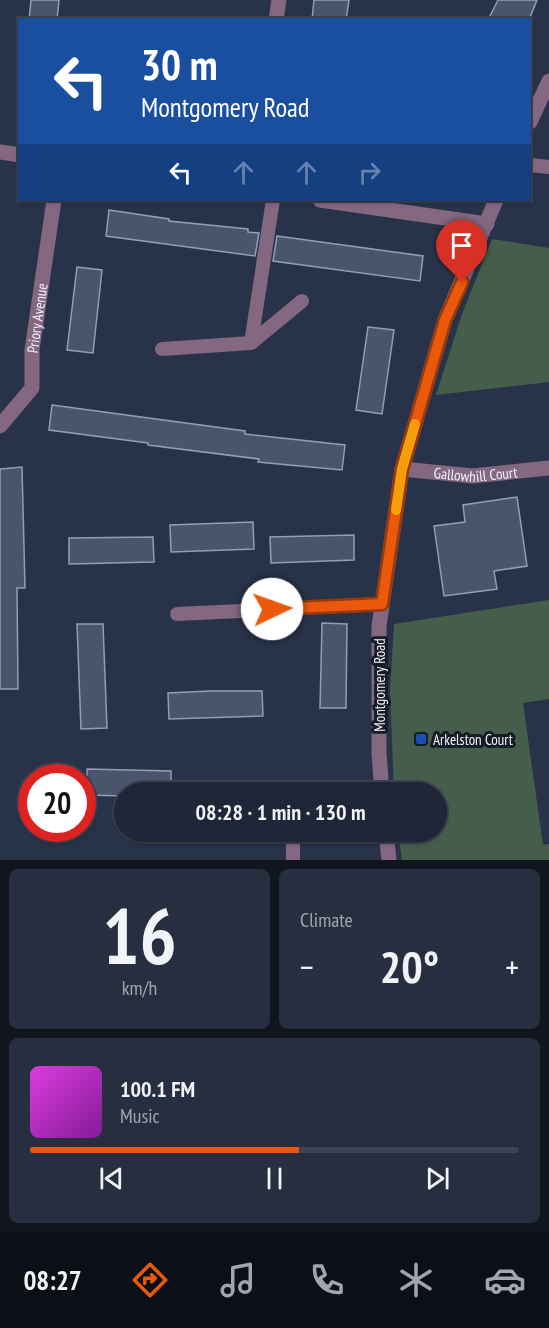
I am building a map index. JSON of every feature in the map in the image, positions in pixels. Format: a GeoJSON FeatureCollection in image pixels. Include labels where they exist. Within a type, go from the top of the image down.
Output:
{"type":"FeatureCollection","features":[{"type":"Feature","properties":{"kind":"street"},"geometry":{"type":"LineString","coordinates":[[276,18],[279,0]]}},
{"type":"Feature","properties":{"kind":"street"},"geometry":{"type":"LineString","coordinates":[[531,120],[549,81]]}},
{"type":"Feature","properties":{"kind":"street"},"geometry":{"type":"LineString","coordinates":[[0,152],[18,155]]}},
{"type":"Feature","properties":{"kind":"street","name":"Priory Avenue"},"geometry":{"type":"LineString","coordinates":[[0,426],[32,388],[32,350],[54,201]]}},
{"type":"Feature","properties":{"kind":"street"},"geometry":{"type":"LineString","coordinates":[[327,201],[487,224]]}},
{"type":"Feature","properties":{"kind":"street","name":"Montgomery Road"},"geometry":{"type":"LineString","coordinates":[[381,782],[379,753],[379,626],[402,469],[445,320],[496,201]]}},
{"type":"Feature","properties":{"kind":"street","name":"Gallowhill Court"},"geometry":{"type":"LineString","coordinates":[[402,469],[472,476],[549,468]]}},
{"type":"Feature","properties":{"kind":"street"},"geometry":{"type":"LineString","coordinates":[[388,842],[390,860]]}},
{"type":"Feature","properties":{"kind":"lane"},"geometry":{"type":"LineString","coordinates":[[531,165],[549,167]]}},
{"type":"Feature","properties":{"kind":"lane"},"geometry":{"type":"LineString","coordinates":[[251,343],[273,201]]}},
{"type":"Feature","properties":{"kind":"lane"},"geometry":{"type":"LineString","coordinates":[[162,349],[251,343],[302,301]]}},
{"type":"Feature","properties":{"kind":"lane"},"geometry":{"type":"LineString","coordinates":[[177,614],[382,604]]}},
{"type":"Feature","properties":{"kind":"lane"},"geometry":{"type":"LineString","coordinates":[[292,860],[293,842]]}},
{"type":"Feature","properties":{"kind":"green space"},"geometry":{"type":"Polygon","coordinates":[[[492,239],[549,248],[549,382],[436,395],[462,314],[492,239]]]}},
{"type":"Feature","properties":{"kind":"green space"},"geometry":{"type":"Polygon","coordinates":[[[549,600],[549,699],[523,703],[543,845],[549,844],[549,860],[402,860],[400,842],[447,842],[447,782],[394,782],[390,691],[394,624],[549,600]]]}},
{"type":"Feature","properties":{"kind":"building"},"geometry":{"type":"Polygon","coordinates":[[[31,0],[59,0],[57,18],[29,18],[31,0]]]}},
{"type":"Feature","properties":{"kind":"building"},"geometry":{"type":"Polygon","coordinates":[[[314,0],[349,0],[346,18],[312,18],[314,0]]]}},
{"type":"Feature","properties":{"kind":"building"},"geometry":{"type":"Polygon","coordinates":[[[498,0],[537,0],[530,18],[489,18],[498,0]]]}},
{"type":"Feature","properties":{"kind":"building"},"geometry":{"type":"Polygon","coordinates":[[[109,210],[169,219],[169,221],[248,229],[248,232],[259,233],[255,256],[106,236],[109,210]]]}},
{"type":"Feature","properties":{"kind":"building"},"geometry":{"type":"Polygon","coordinates":[[[277,236],[423,256],[420,281],[273,261],[277,236]]]}},
{"type":"Feature","properties":{"kind":"building"},"geometry":{"type":"Polygon","coordinates":[[[77,267],[102,270],[93,353],[67,350],[77,267]]]}},
{"type":"Feature","properties":{"kind":"building"},"geometry":{"type":"Polygon","coordinates":[[[368,327],[394,330],[382,414],[356,410],[368,327]]]}},
{"type":"Feature","properties":{"kind":"building"},"geometry":{"type":"Polygon","coordinates":[[[52,405],[245,431],[245,434],[345,445],[342,470],[258,462],[259,459],[49,430],[52,405]]]}},
{"type":"Feature","properties":{"kind":"building"},"geometry":{"type":"Polygon","coordinates":[[[22,467],[25,588],[17,588],[18,689],[0,689],[0,469],[22,467]]]}},
{"type":"Feature","properties":{"kind":"building"},"geometry":{"type":"Polygon","coordinates":[[[517,497],[527,566],[494,571],[497,589],[444,596],[434,526],[465,522],[463,505],[517,497]]]}},
{"type":"Feature","properties":{"kind":"building"},"geometry":{"type":"Polygon","coordinates":[[[253,522],[254,549],[171,552],[170,525],[253,522]]]}},
{"type":"Feature","properties":{"kind":"building"},"geometry":{"type":"Polygon","coordinates":[[[354,535],[354,560],[271,563],[270,537],[354,535]]]}},
{"type":"Feature","properties":{"kind":"building"},"geometry":{"type":"Polygon","coordinates":[[[153,537],[154,562],[69,564],[69,538],[153,537]]]}},
{"type":"Feature","properties":{"kind":"building"},"geometry":{"type":"Polygon","coordinates":[[[322,623],[347,624],[346,708],[320,708],[322,623]]]}},
{"type":"Feature","properties":{"kind":"building"},"geometry":{"type":"Polygon","coordinates":[[[77,624],[103,624],[107,728],[81,729],[77,624]]]}},
{"type":"Feature","properties":{"kind":"building"},"geometry":{"type":"Polygon","coordinates":[[[262,691],[263,716],[169,719],[168,693],[262,691]]]}},
{"type":"Feature","properties":{"kind":"building"},"geometry":{"type":"Polygon","coordinates":[[[96,769],[171,771],[171,782],[114,782],[114,796],[96,795],[96,769]]]}},
{"type":"Feature","properties":{"kind":"slow traffic"},"geometry":{"type":"LineString","coordinates":[[396,510],[402,469],[415,424]]}},
{"type":"Feature","properties":{"kind":"place","name":"Arkelston Court"},"geometry":{"type":"Point","coordinates":[421,739]}},
{"type":"Feature","properties":{"kind":"route"},"geometry":{"type":"LineString","coordinates":[[272,609],[382,604],[402,469],[445,320],[462,282]]}}]}
